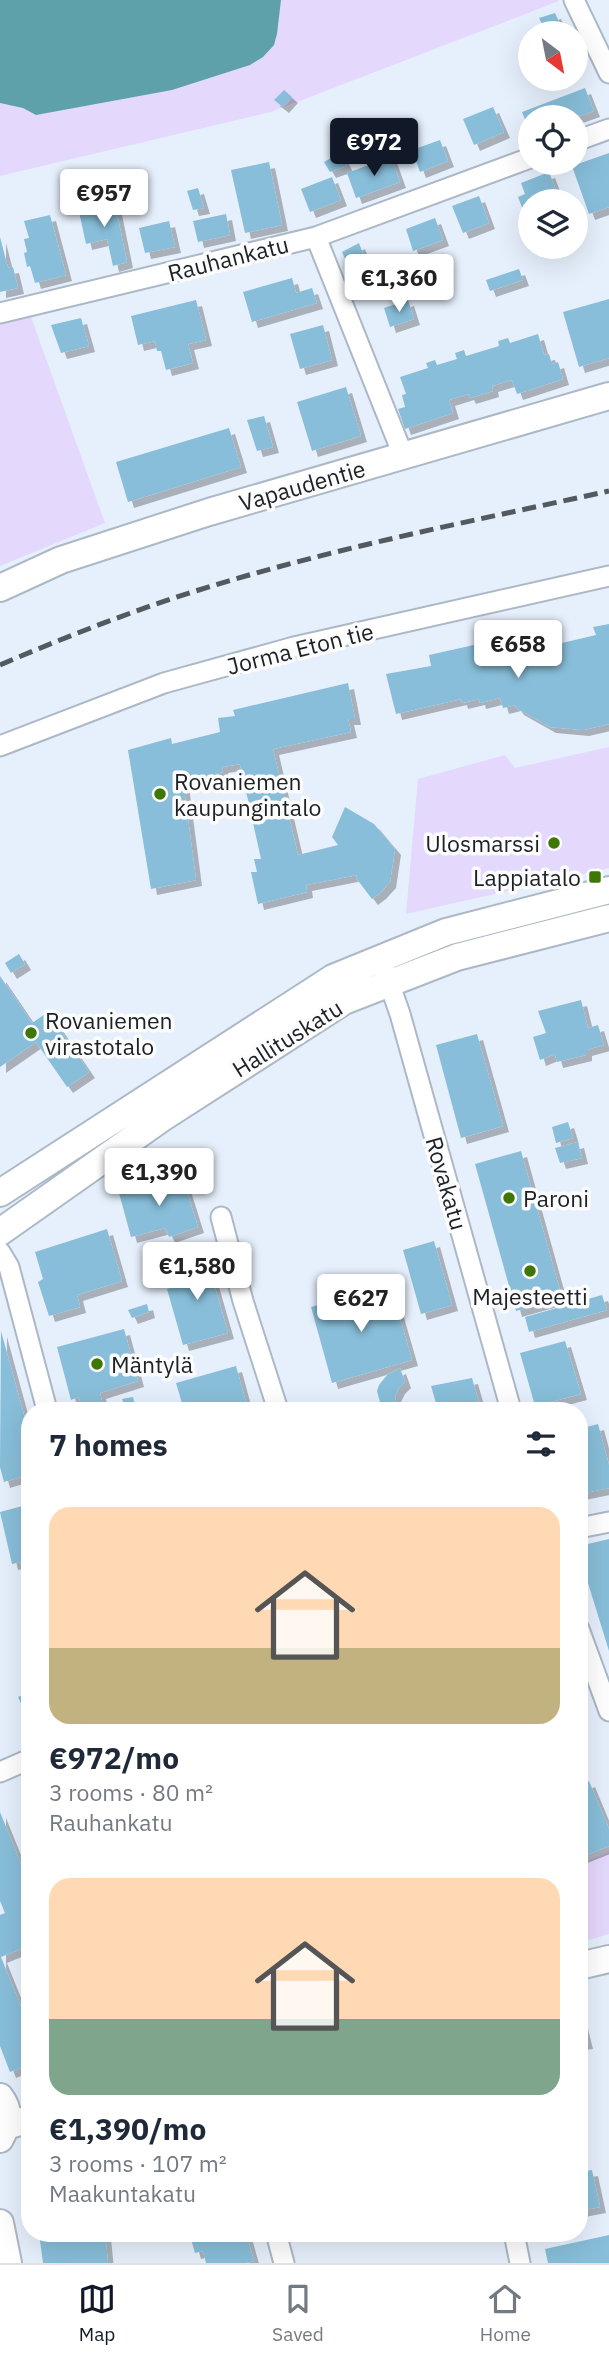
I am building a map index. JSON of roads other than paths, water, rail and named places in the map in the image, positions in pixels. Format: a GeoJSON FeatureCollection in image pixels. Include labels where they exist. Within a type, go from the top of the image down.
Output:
{"type":"FeatureCollection","features":[{"type":"Feature","properties":{"kind":"street"},"geometry":{"type":"LineString","coordinates":[[574,0],[609,72]]}},
{"type":"Feature","properties":{"kind":"street"},"geometry":{"type":"LineString","coordinates":[[588,137],[609,129]]}},
{"type":"Feature","properties":{"kind":"street","name":"Rauhankatu"},"geometry":{"type":"LineString","coordinates":[[0,313],[316,237],[518,162]]}},
{"type":"Feature","properties":{"kind":"street"},"geometry":{"type":"LineString","coordinates":[[316,237],[403,455]]}},
{"type":"Feature","properties":{"kind":"street","name":"Vapaudentie"},"geometry":{"type":"LineString","coordinates":[[0,588],[61,560],[209,512],[609,396]]}},
{"type":"Feature","properties":{"kind":"street","name":"Jorma Eton tie"},"geometry":{"type":"LineString","coordinates":[[0,746],[177,679],[294,647],[609,576]]}},
{"type":"Feature","properties":{"kind":"street","name":"Hallituskatu"},"geometry":{"type":"LineString","coordinates":[[0,1193],[333,978],[446,932],[609,890]]}},
{"type":"Feature","properties":{"kind":"street","name":"Hallituskatu"},"geometry":{"type":"LineString","coordinates":[[0,1232],[162,1118],[344,1001],[457,957],[609,918]]}},
{"type":"Feature","properties":{"kind":"street","name":"Rovakatu"},"geometry":{"type":"LineString","coordinates":[[380,957],[390,983],[509,1402]]}},
{"type":"Feature","properties":{"kind":"street"},"geometry":{"type":"LineString","coordinates":[[162,1118],[163,1088],[189,1101]]}},
{"type":"Feature","properties":{"kind":"street"},"geometry":{"type":"LineString","coordinates":[[221,1217],[243,1301],[275,1402]]}},
{"type":"Feature","properties":{"kind":"street"},"geometry":{"type":"LineString","coordinates":[[0,1252],[9,1267],[45,1402]]}},
{"type":"Feature","properties":{"kind":"street"},"geometry":{"type":"LineString","coordinates":[[588,1526],[609,1522]]}},
{"type":"Feature","properties":{"kind":"street"},"geometry":{"type":"LineString","coordinates":[[588,1654],[609,1712]]}},
{"type":"Feature","properties":{"kind":"street"},"geometry":{"type":"LineString","coordinates":[[0,1772],[21,1763]]}},
{"type":"Feature","properties":{"kind":"street"},"geometry":{"type":"LineString","coordinates":[[588,1964],[609,1959]]}},
{"type":"Feature","properties":{"kind":"street"},"geometry":{"type":"LineString","coordinates":[[0,2223],[8,2263]]}},
{"type":"Feature","properties":{"kind":"street"},"geometry":{"type":"LineString","coordinates":[[278,2242],[284,2263]]}},
{"type":"Feature","properties":{"kind":"street"},"geometry":{"type":"LineString","coordinates":[[516,2242],[520,2263]]}},
{"type":"Feature","properties":{"kind":"water"},"geometry":{"type":"Polygon","coordinates":[[[0,0],[281,0],[274,45],[263,57],[250,65],[172,90],[36,115],[23,108],[0,103],[0,0]]]}},
{"type":"Feature","properties":{"kind":"railway"},"geometry":{"type":"LineString","coordinates":[[0,665],[133,612],[264,571],[411,534],[609,491]]}},
{"type":"Feature","properties":{"kind":"place","name":"Rovaniemen kaupungintalo"},"geometry":{"type":"Point","coordinates":[160,794]}},
{"type":"Feature","properties":{"kind":"place","name":"Ulosmarssi"},"geometry":{"type":"Point","coordinates":[554,843]}},
{"type":"Feature","properties":{"kind":"place","name":"Lappiatalo"},"geometry":{"type":"Point","coordinates":[595,877]}},
{"type":"Feature","properties":{"kind":"place","name":"Rovaniemen virastotalo"},"geometry":{"type":"Point","coordinates":[31,1033]}},
{"type":"Feature","properties":{"kind":"place","name":"Paroni"},"geometry":{"type":"Point","coordinates":[509,1198]}},
{"type":"Feature","properties":{"kind":"place","name":"Majesteetti"},"geometry":{"type":"Point","coordinates":[530,1271]}},
{"type":"Feature","properties":{"kind":"place","name":"Mäntylä"},"geometry":{"type":"Point","coordinates":[97,1364]}}]}
